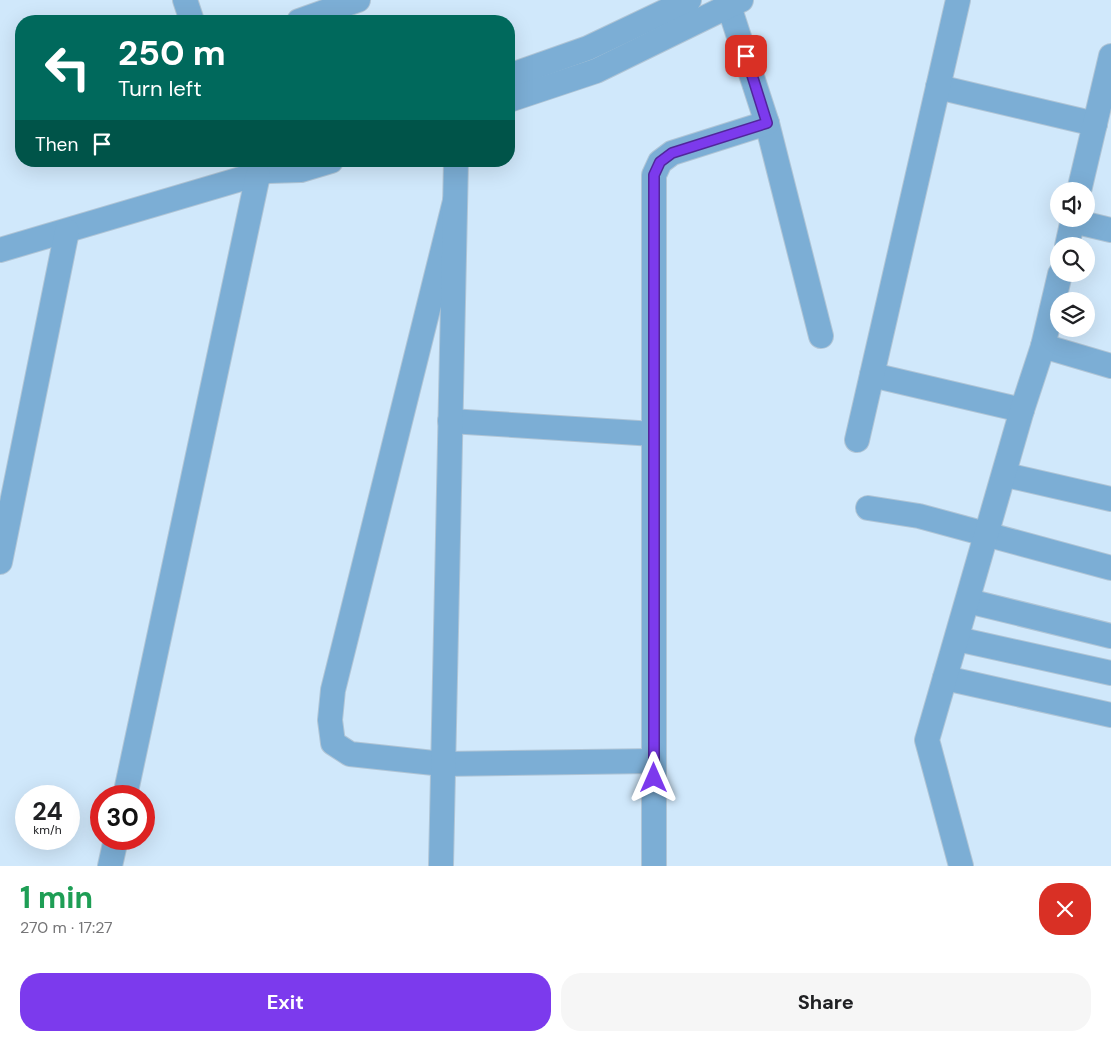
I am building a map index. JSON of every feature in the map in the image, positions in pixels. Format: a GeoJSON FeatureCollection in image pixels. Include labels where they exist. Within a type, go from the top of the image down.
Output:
{"type":"FeatureCollection","features":[{"type":"Feature","properties":{"kind":"street"},"geometry":{"type":"LineString","coordinates":[[185,0],[190,15]]}},
{"type":"Feature","properties":{"kind":"street"},"geometry":{"type":"LineString","coordinates":[[316,15],[358,0]]}},
{"type":"Feature","properties":{"kind":"street"},"geometry":{"type":"LineString","coordinates":[[515,74],[588,48],[689,0]]}},
{"type":"Feature","properties":{"kind":"street"},"geometry":{"type":"LineString","coordinates":[[857,440],[958,0]]}},
{"type":"Feature","properties":{"kind":"street"},"geometry":{"type":"LineString","coordinates":[[515,98],[601,69],[732,2],[767,123],[822,336]]}},
{"type":"Feature","properties":{"kind":"street"},"geometry":{"type":"LineString","coordinates":[[1082,182],[1095,124],[1108,87],[1111,56]]}},
{"type":"Feature","properties":{"kind":"street"},"geometry":{"type":"LineString","coordinates":[[938,88],[1095,124]]}},
{"type":"Feature","properties":{"kind":"street"},"geometry":{"type":"LineString","coordinates":[[654,866],[654,175],[660,162],[672,153],[767,123]]}},
{"type":"Feature","properties":{"kind":"street"},"geometry":{"type":"LineString","coordinates":[[0,250],[67,231],[258,169],[301,170],[311,167]]}},
{"type":"Feature","properties":{"kind":"street"},"geometry":{"type":"LineString","coordinates":[[441,866],[456,167]]}},
{"type":"Feature","properties":{"kind":"street"},"geometry":{"type":"LineString","coordinates":[[127,785],[258,169]]}},
{"type":"Feature","properties":{"kind":"street"},"geometry":{"type":"LineString","coordinates":[[455,201],[333,690],[330,720],[332,743],[350,754],[443,764],[654,761]]}},
{"type":"Feature","properties":{"kind":"street"},"geometry":{"type":"LineString","coordinates":[[1095,226],[1111,230]]}},
{"type":"Feature","properties":{"kind":"street"},"geometry":{"type":"LineString","coordinates":[[1,550],[9,474],[67,231]]}},
{"type":"Feature","properties":{"kind":"street"},"geometry":{"type":"LineString","coordinates":[[961,866],[927,740],[1006,474],[1022,410],[1043,346],[1058,282]]}},
{"type":"Feature","properties":{"kind":"street"},"geometry":{"type":"LineString","coordinates":[[1043,346],[1111,366]]}},
{"type":"Feature","properties":{"kind":"street"},"geometry":{"type":"LineString","coordinates":[[872,375],[1022,410]]}},
{"type":"Feature","properties":{"kind":"street"},"geometry":{"type":"LineString","coordinates":[[450,421],[654,434]]}},
{"type":"Feature","properties":{"kind":"street"},"geometry":{"type":"LineString","coordinates":[[1006,474],[1111,498]]}},
{"type":"Feature","properties":{"kind":"street"},"geometry":{"type":"LineString","coordinates":[[868,508],[919,516],[1111,568]]}},
{"type":"Feature","properties":{"kind":"street"},"geometry":{"type":"LineString","coordinates":[[968,601],[1111,636]]}},
{"type":"Feature","properties":{"kind":"street"},"geometry":{"type":"LineString","coordinates":[[957,639],[1111,673]]}},
{"type":"Feature","properties":{"kind":"street"},"geometry":{"type":"LineString","coordinates":[[946,678],[1111,714]]}},
{"type":"Feature","properties":{"kind":"street"},"geometry":{"type":"LineString","coordinates":[[110,866],[114,850]]}},
{"type":"Feature","properties":{"kind":"route"},"geometry":{"type":"LineString","coordinates":[[654,778],[654,175],[660,162],[672,153],[767,123],[746,56]]}}]}
